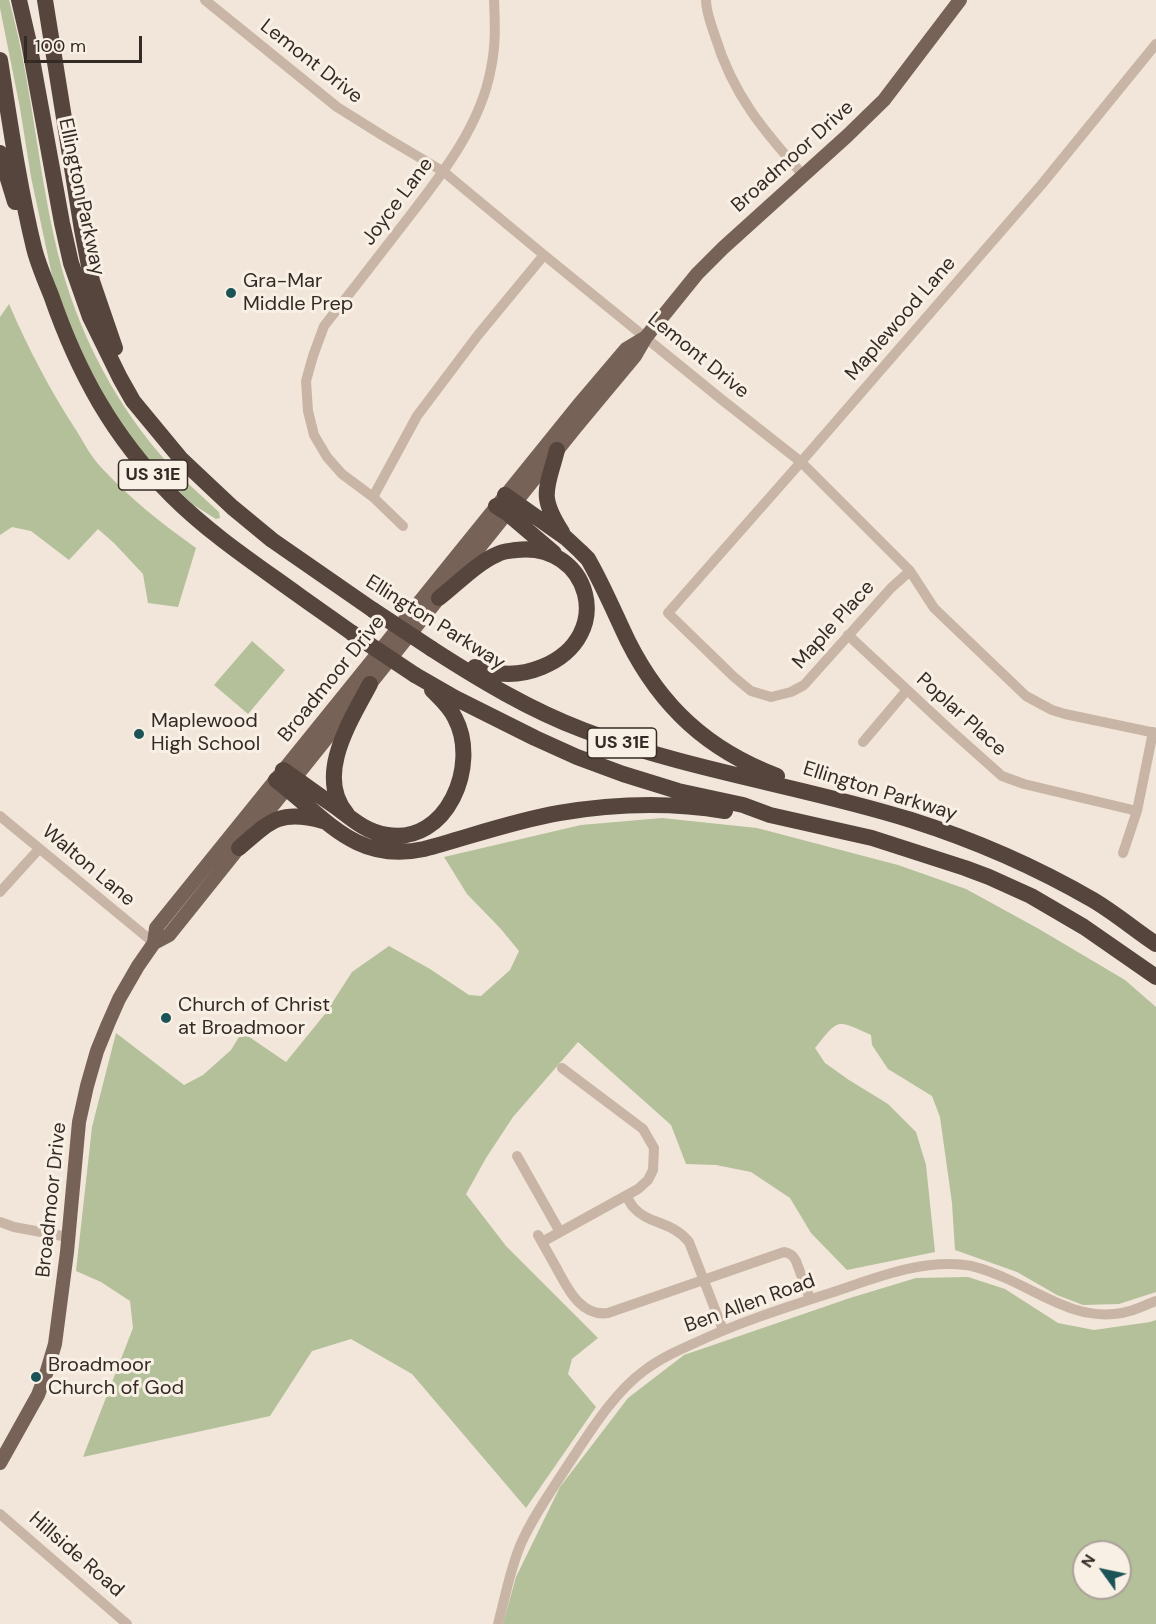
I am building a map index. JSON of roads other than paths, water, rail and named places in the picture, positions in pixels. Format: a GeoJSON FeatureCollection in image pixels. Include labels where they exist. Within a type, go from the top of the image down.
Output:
{"type":"FeatureCollection","features":[{"type":"Feature","properties":{"kind":"highway","name":"Ellington Parkway"},"geometry":{"type":"LineString","coordinates":[[19,0],[62,223],[79,289],[103,346],[133,401],[181,459],[232,507],[272,540],[373,610],[432,648],[547,715],[644,751],[699,767],[828,796],[912,820],[1029,866],[1094,901],[1156,944]]}},
{"type":"Feature","properties":{"kind":"highway"},"geometry":{"type":"LineString","coordinates":[[45,0],[92,281],[112,342],[142,399],[181,459]]}},
{"type":"Feature","properties":{"kind":"highway","name":"US 31E"},"geometry":{"type":"LineString","coordinates":[[0,60],[18,174],[35,250],[60,322],[79,365],[106,416],[137,457],[172,496],[214,532],[265,572],[352,633],[416,675],[503,723],[577,757],[651,783],[743,805],[770,815],[872,838],[966,868],[1006,884],[1084,927],[1156,977]]}},
{"type":"Feature","properties":{"kind":"highway"},"geometry":{"type":"LineString","coordinates":[[0,153],[10,189],[35,250]]}},
{"type":"Feature","properties":{"kind":"highway"},"geometry":{"type":"LineString","coordinates":[[557,450],[548,481],[547,501],[550,513],[566,538]]}},
{"type":"Feature","properties":{"kind":"highway"},"geometry":{"type":"LineString","coordinates":[[506,504],[566,538],[588,559],[645,671],[683,719],[735,757],[828,796]]}},
{"type":"Feature","properties":{"kind":"highway"},"geometry":{"type":"LineString","coordinates":[[432,648],[483,671],[496,674],[535,670],[564,655],[579,639],[587,616],[585,593],[580,582],[566,564],[506,504]]}},
{"type":"Feature","properties":{"kind":"highway"},"geometry":{"type":"LineString","coordinates":[[439,598],[488,559],[507,551],[530,549],[549,553],[566,564]]}},
{"type":"Feature","properties":{"kind":"highway"},"geometry":{"type":"LineString","coordinates":[[370,684],[344,735],[335,763],[335,787],[343,809],[358,824],[376,833],[395,837],[406,836],[426,827],[441,816],[455,792],[461,775],[463,755],[456,718],[440,697],[416,675]]}},
{"type":"Feature","properties":{"kind":"highway"},"geometry":{"type":"LineString","coordinates":[[285,779],[350,817]]}},
{"type":"Feature","properties":{"kind":"highway"},"geometry":{"type":"LineString","coordinates":[[285,779],[326,822],[346,837],[366,847],[390,853],[424,849],[559,813],[608,807],[677,806],[770,815]]}},
{"type":"Feature","properties":{"kind":"highway"},"geometry":{"type":"LineString","coordinates":[[239,848],[276,819],[297,815],[326,822]]}},
{"type":"Feature","properties":{"kind":"main road","name":"Broadmoor Drive"},"geometry":{"type":"LineString","coordinates":[[154,943],[156,928],[370,684],[439,598],[506,504],[557,450],[635,356],[646,337],[676,299],[716,254],[884,100],[960,0]]}},
{"type":"Feature","properties":{"kind":"main road","name":"Broadmoor Drive"},"geometry":{"type":"LineString","coordinates":[[0,1463],[38,1395],[55,1344],[79,1122],[97,1051],[119,999],[154,943],[169,935],[239,848],[285,779],[506,504],[626,349],[646,337]]}},
{"type":"Feature","properties":{"kind":"street","name":"Lemont Drive"},"geometry":{"type":"LineString","coordinates":[[205,0],[337,107],[444,172],[801,462],[910,571],[934,608],[1026,696],[1052,710],[1065,714],[1155,733]]}},
{"type":"Feature","properties":{"kind":"street","name":"Joyce Lane"},"geometry":{"type":"LineString","coordinates":[[403,526],[373,497],[342,474],[327,457],[314,435],[308,411],[306,381],[324,326],[444,172],[471,124],[483,98],[491,69],[496,32],[494,0]]}},
{"type":"Feature","properties":{"kind":"street"},"geometry":{"type":"LineString","coordinates":[[706,0],[706,9],[719,50],[733,83],[748,108],[803,176]]}},
{"type":"Feature","properties":{"kind":"street","name":"Maplewood Lane"},"geometry":{"type":"LineString","coordinates":[[668,613],[1042,184],[1156,44]]}},
{"type":"Feature","properties":{"kind":"street"},"geometry":{"type":"LineString","coordinates":[[373,497],[417,416],[478,335],[544,255]]}},
{"type":"Feature","properties":{"kind":"street","name":"Maple Place"},"geometry":{"type":"LineString","coordinates":[[668,613],[734,677],[751,690],[771,697],[791,692],[804,685],[891,588],[910,571]]}},
{"type":"Feature","properties":{"kind":"street","name":"Poplar Place"},"geometry":{"type":"LineString","coordinates":[[848,635],[1002,776],[1024,784],[1137,811]]}},
{"type":"Feature","properties":{"kind":"street"},"geometry":{"type":"LineString","coordinates":[[863,742],[907,690]]}},
{"type":"Feature","properties":{"kind":"street"},"geometry":{"type":"LineString","coordinates":[[1122,853],[1137,811],[1155,733]]}},
{"type":"Feature","properties":{"kind":"street","name":"Walton Lane"},"geometry":{"type":"LineString","coordinates":[[0,816],[154,943]]}},
{"type":"Feature","properties":{"kind":"street"},"geometry":{"type":"LineString","coordinates":[[0,892],[39,849]]}},
{"type":"Feature","properties":{"kind":"street"},"geometry":{"type":"LineString","coordinates":[[562,1068],[643,1129],[654,1148],[653,1170],[648,1180],[626,1196],[560,1232],[540,1238],[576,1300],[588,1310],[608,1313],[783,1252],[789,1253],[796,1261],[810,1299]]}},
{"type":"Feature","properties":{"kind":"street"},"geometry":{"type":"LineString","coordinates":[[517,1156],[560,1232]]}},
{"type":"Feature","properties":{"kind":"street"},"geometry":{"type":"LineString","coordinates":[[626,1196],[635,1209],[674,1228],[692,1247],[723,1329]]}},
{"type":"Feature","properties":{"kind":"street"},"geometry":{"type":"LineString","coordinates":[[0,1222],[14,1227],[68,1237]]}},
{"type":"Feature","properties":{"kind":"street","name":"Ben Allen Road"},"geometry":{"type":"LineString","coordinates":[[498,1624],[520,1547],[548,1495],[615,1399],[645,1369],[669,1354],[723,1329],[911,1267],[949,1263],[968,1265],[997,1275],[1068,1308],[1097,1315],[1124,1313],[1156,1301]]}},
{"type":"Feature","properties":{"kind":"street","name":"Hillside Road"},"geometry":{"type":"LineString","coordinates":[[0,1514],[128,1624]]}},
{"type":"Feature","properties":{"kind":"place","name":"Gra-Mar Middle Prep"},"geometry":{"type":"Point","coordinates":[231,293]}},
{"type":"Feature","properties":{"kind":"place","name":"Maplewood High School"},"geometry":{"type":"Point","coordinates":[139,734]}},
{"type":"Feature","properties":{"kind":"place","name":"Church of Christ at Broadmoor"},"geometry":{"type":"Point","coordinates":[166,1018]}},
{"type":"Feature","properties":{"kind":"place","name":"Broadmoor Church of God"},"geometry":{"type":"Point","coordinates":[36,1377]}}]}
